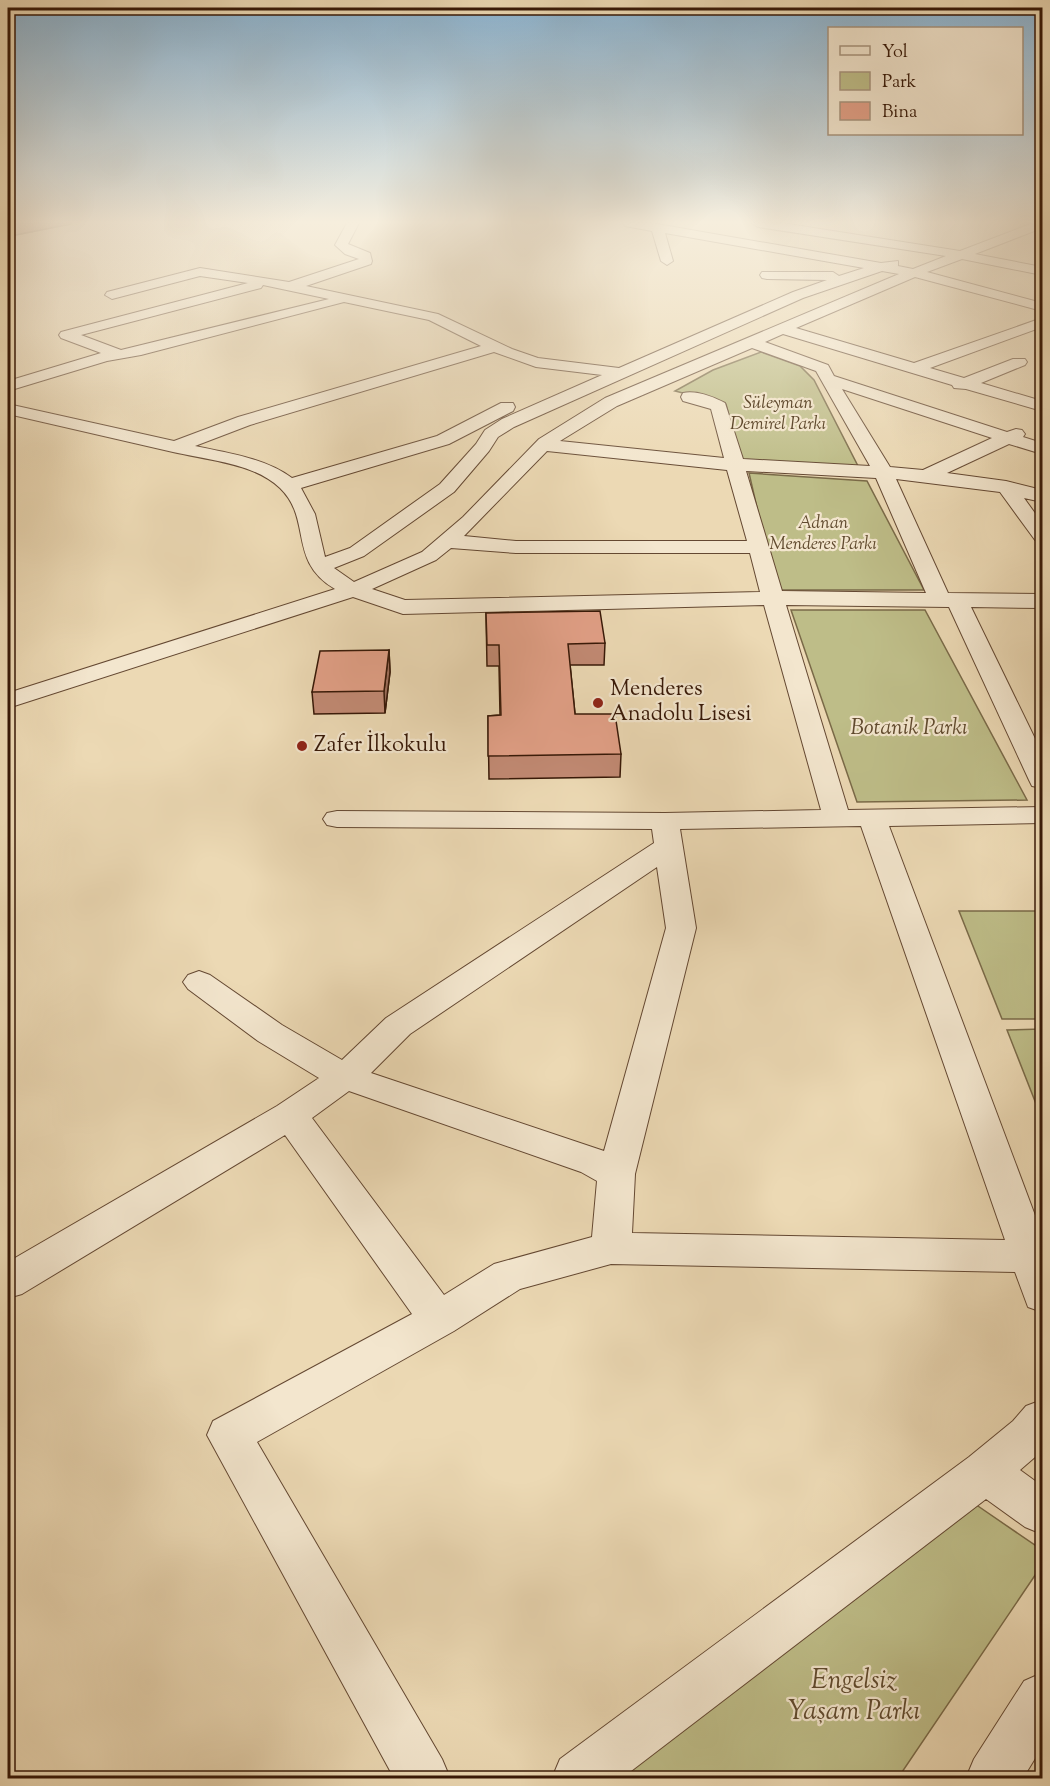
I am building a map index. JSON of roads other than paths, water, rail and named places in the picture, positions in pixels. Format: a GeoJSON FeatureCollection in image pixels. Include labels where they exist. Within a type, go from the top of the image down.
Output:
{"type":"FeatureCollection","features":[{"type":"Feature","properties":{"kind":"street"},"geometry":{"type":"LineString","coordinates":[[118,354],[66,335],[175,306]]}},
{"type":"Feature","properties":{"kind":"street"},"geometry":{"type":"LineString","coordinates":[[8,386],[118,354],[136,352],[318,306]]}},
{"type":"Feature","properties":{"kind":"street"},"geometry":{"type":"LineString","coordinates":[[377,306],[433,317],[524,359],[663,380]]}},
{"type":"Feature","properties":{"kind":"street"},"geometry":{"type":"LineString","coordinates":[[320,566],[357,552],[447,488],[483,447],[491,434],[508,423],[772,306]]}},
{"type":"Feature","properties":{"kind":"street"},"geometry":{"type":"LineString","coordinates":[[8,701],[353,590],[429,556],[470,520],[543,445],[611,402],[835,306]]}},
{"type":"Feature","properties":{"kind":"street"},"geometry":{"type":"LineString","coordinates":[[915,368],[1042,322]]}},
{"type":"Feature","properties":{"kind":"street"},"geometry":{"type":"LineString","coordinates":[[782,329],[1042,406]]}},
{"type":"Feature","properties":{"kind":"street"},"geometry":{"type":"LineString","coordinates":[[751,342],[822,368],[883,472],[1042,780]]}},
{"type":"Feature","properties":{"kind":"street"},"geometry":{"type":"LineString","coordinates":[[907,405],[1025,363],[983,344]]}},
{"type":"Feature","properties":{"kind":"street"},"geometry":{"type":"LineString","coordinates":[[175,447],[254,418],[496,346]]}},
{"type":"Feature","properties":{"kind":"street"},"geometry":{"type":"LineString","coordinates":[[290,485],[443,440],[581,369]]}},
{"type":"Feature","properties":{"kind":"street"},"geometry":{"type":"LineString","coordinates":[[828,379],[1042,448]]}},
{"type":"Feature","properties":{"kind":"street"},"geometry":{"type":"LineString","coordinates":[[689,397],[711,402],[719,407],[773,598],[855,818],[1031,1257],[1042,1295]]}},
{"type":"Feature","properties":{"kind":"street"},"geometry":{"type":"LineString","coordinates":[[8,409],[251,465],[269,472],[290,485],[296,495],[309,528],[315,558],[320,566],[353,590],[403,607],[773,598],[1042,601]]}},
{"type":"Feature","properties":{"kind":"street"},"geometry":{"type":"LineString","coordinates":[[926,476],[1034,426]]}},
{"type":"Feature","properties":{"kind":"street"},"geometry":{"type":"LineString","coordinates":[[443,440],[483,447]]}},
{"type":"Feature","properties":{"kind":"street"},"geometry":{"type":"LineString","coordinates":[[543,445],[735,464],[926,476],[1006,487],[1042,496]]}},
{"type":"Feature","properties":{"kind":"street"},"geometry":{"type":"LineString","coordinates":[[1006,487],[1042,536]]}},
{"type":"Feature","properties":{"kind":"street"},"geometry":{"type":"LineString","coordinates":[[447,541],[516,547],[759,547]]}},
{"type":"Feature","properties":{"kind":"street"},"geometry":{"type":"LineString","coordinates":[[337,819],[667,833],[855,818],[1042,815]]}},
{"type":"Feature","properties":{"kind":"street"},"geometry":{"type":"LineString","coordinates":[[8,1282],[290,1115],[345,1077],[398,1026],[667,833]]}},
{"type":"Feature","properties":{"kind":"street"},"geometry":{"type":"LineString","coordinates":[[611,1248],[616,1174],[681,928],[667,833]]}},
{"type":"Feature","properties":{"kind":"street"},"geometry":{"type":"LineString","coordinates":[[199,982],[270,1033],[345,1077],[594,1162],[616,1174]]}},
{"type":"Feature","properties":{"kind":"street"},"geometry":{"type":"LineString","coordinates":[[290,1115],[439,1319]]}},
{"type":"Feature","properties":{"kind":"street"},"geometry":{"type":"LineString","coordinates":[[423,1779],[229,1435],[439,1319],[508,1276],[611,1248],[1031,1257]]}},
{"type":"Feature","properties":{"kind":"street"},"geometry":{"type":"LineString","coordinates":[[579,1779],[985,1472],[1029,1435],[1042,1420]]}},
{"type":"Feature","properties":{"kind":"street"},"geometry":{"type":"LineString","coordinates":[[985,1472],[1042,1512]]}},
{"type":"Feature","properties":{"kind":"street"},"geometry":{"type":"LineString","coordinates":[[993,1779],[1042,1700]]}},
{"type":"Feature","properties":{"kind":"place","name":"Menderes Anadolu Lisesi"},"geometry":{"type":"Point","coordinates":[598,703]}},
{"type":"Feature","properties":{"kind":"place","name":"Zafer İlkokulu"},"geometry":{"type":"Point","coordinates":[302,746]}},
{"type":"Feature","properties":{"kind":"park label","name":"Süleyman Demirel Parkı"},"geometry":{"type":"Point","coordinates":[778,414]}},
{"type":"Feature","properties":{"kind":"park label","name":"Adnan Menderes Parkı"},"geometry":{"type":"Point","coordinates":[823,534]}},
{"type":"Feature","properties":{"kind":"park label","name":"Botanik Parkı"},"geometry":{"type":"Point","coordinates":[909,729]}},
{"type":"Feature","properties":{"kind":"park label","name":"Engelsiz Yaşam Parkı"},"geometry":{"type":"Point","coordinates":[854,1696]}}]}
